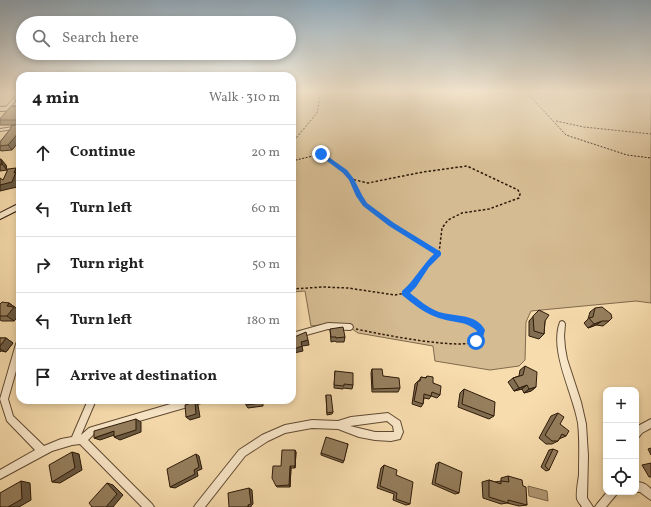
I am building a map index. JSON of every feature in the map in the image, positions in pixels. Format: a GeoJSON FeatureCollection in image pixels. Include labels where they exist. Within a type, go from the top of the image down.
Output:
{"type":"FeatureCollection","features":[{"type":"Feature","properties":{"kind":"main road"},"geometry":{"type":"LineString","coordinates":[[0,216],[16,208]]}},
{"type":"Feature","properties":{"kind":"street"},"geometry":{"type":"LineString","coordinates":[[0,130],[16,128]]}},
{"type":"Feature","properties":{"kind":"street"},"geometry":{"type":"LineString","coordinates":[[562,324],[560,334],[567,375],[580,412],[583,432],[582,499],[588,507]]}},
{"type":"Feature","properties":{"kind":"street"},"geometry":{"type":"LineString","coordinates":[[296,335],[328,326],[350,327]]}},
{"type":"Feature","properties":{"kind":"street"},"geometry":{"type":"LineString","coordinates":[[16,358],[4,399],[10,418],[42,451]]}},
{"type":"Feature","properties":{"kind":"street"},"geometry":{"type":"LineString","coordinates":[[79,440],[91,404]]}},
{"type":"Feature","properties":{"kind":"street"},"geometry":{"type":"LineString","coordinates":[[0,475],[42,451],[79,440],[92,431],[184,404]]}},
{"type":"Feature","properties":{"kind":"street"},"geometry":{"type":"LineString","coordinates":[[199,507],[242,453],[265,438],[285,429],[312,424],[338,425],[351,421],[388,417],[397,424],[399,432],[397,436],[388,438],[348,430],[338,425]]}},
{"type":"Feature","properties":{"kind":"street"},"geometry":{"type":"LineString","coordinates":[[639,431],[651,423]]}},
{"type":"Feature","properties":{"kind":"street"},"geometry":{"type":"LineString","coordinates":[[79,440],[149,507]]}},
{"type":"Feature","properties":{"kind":"street"},"geometry":{"type":"LineString","coordinates":[[639,487],[642,487],[651,494]]}},
{"type":"Feature","properties":{"kind":"street"},"geometry":{"type":"LineString","coordinates":[[600,507],[610,495]]}},
{"type":"Feature","properties":{"kind":"path"},"geometry":{"type":"LineString","coordinates":[[296,138],[315,116]]}},
{"type":"Feature","properties":{"kind":"path"},"geometry":{"type":"LineString","coordinates":[[550,116],[566,135],[628,155],[651,158]]}},
{"type":"Feature","properties":{"kind":"path"},"geometry":{"type":"LineString","coordinates":[[555,121],[582,128],[651,134]]}},
{"type":"Feature","properties":{"kind":"path"},"geometry":{"type":"LineString","coordinates":[[296,161],[321,154],[345,171],[365,204],[392,224],[439,254]]}},
{"type":"Feature","properties":{"kind":"path"},"geometry":{"type":"LineString","coordinates":[[296,288],[348,288],[395,295],[405,293],[414,285],[427,265],[439,254],[442,228],[448,220],[462,213],[489,209],[519,198],[520,194],[518,190],[467,166],[423,172],[368,183],[351,179]]}},
{"type":"Feature","properties":{"kind":"path"},"geometry":{"type":"LineString","coordinates":[[350,327],[386,335],[448,343],[467,343],[476,341],[479,338],[481,330],[473,322],[439,315],[422,307],[405,293]]}},
{"type":"Feature","properties":{"kind":"shaded area"},"geometry":{"type":"Polygon","coordinates":[[[296,116],[651,116],[651,303],[636,301],[531,311],[526,322],[525,360],[519,366],[490,370],[435,361],[433,346],[358,333],[345,324],[311,326],[305,291],[296,292],[296,116]]]}},
{"type":"Feature","properties":{"kind":"shaded area"},"geometry":{"type":"Polygon","coordinates":[[[528,486],[547,491],[548,501],[529,496],[528,486]]]}},
{"type":"Feature","properties":{"kind":"building"},"geometry":{"type":"Polygon","coordinates":[[[3,116],[16,116],[16,120],[0,119],[3,116]]]}},
{"type":"Feature","properties":{"kind":"building"},"geometry":{"type":"Polygon","coordinates":[[[16,125],[16,136],[8,145],[0,146],[0,142],[11,126],[16,125]]]}},
{"type":"Feature","properties":{"kind":"building"},"geometry":{"type":"Polygon","coordinates":[[[16,168],[12,182],[0,185],[0,178],[3,180],[8,169],[16,168]]]}},
{"type":"Feature","properties":{"kind":"building"},"geometry":{"type":"Polygon","coordinates":[[[2,302],[9,303],[7,306],[14,307],[7,316],[0,316],[0,304],[2,302]]]}},
{"type":"Feature","properties":{"kind":"building"},"geometry":{"type":"Polygon","coordinates":[[[602,307],[611,314],[612,318],[609,321],[602,321],[594,324],[589,318],[593,317],[595,308],[602,307]]]}},
{"type":"Feature","properties":{"kind":"building"},"geometry":{"type":"Polygon","coordinates":[[[539,310],[549,315],[545,321],[544,334],[534,331],[533,316],[539,310]]]}},
{"type":"Feature","properties":{"kind":"building"},"geometry":{"type":"Polygon","coordinates":[[[343,327],[345,337],[331,337],[330,329],[343,327]]]}},
{"type":"Feature","properties":{"kind":"building"},"geometry":{"type":"Polygon","coordinates":[[[306,332],[308,340],[301,342],[302,346],[296,348],[296,336],[306,332]]]}},
{"type":"Feature","properties":{"kind":"building"},"geometry":{"type":"Polygon","coordinates":[[[0,338],[6,338],[0,346],[0,338]]]}},
{"type":"Feature","properties":{"kind":"building"},"geometry":{"type":"Polygon","coordinates":[[[525,366],[537,372],[536,387],[529,389],[527,385],[519,388],[513,378],[523,375],[525,366]]]}},
{"type":"Feature","properties":{"kind":"building"},"geometry":{"type":"Polygon","coordinates":[[[372,369],[382,369],[383,376],[399,378],[400,388],[373,389],[372,369]]]}},
{"type":"Feature","properties":{"kind":"building"},"geometry":{"type":"Polygon","coordinates":[[[335,371],[353,373],[353,385],[334,385],[335,371]]]}},
{"type":"Feature","properties":{"kind":"building"},"geometry":{"type":"Polygon","coordinates":[[[427,376],[433,377],[433,383],[441,386],[440,395],[432,392],[431,396],[424,394],[423,404],[414,401],[418,381],[420,381],[421,377],[426,378],[427,376]]]}},
{"type":"Feature","properties":{"kind":"building"},"geometry":{"type":"Polygon","coordinates":[[[464,389],[495,402],[494,416],[462,404],[464,389]]]}},
{"type":"Feature","properties":{"kind":"building"},"geometry":{"type":"Polygon","coordinates":[[[326,395],[331,395],[333,412],[327,413],[326,395]]]}},
{"type":"Feature","properties":{"kind":"building"},"geometry":{"type":"Polygon","coordinates":[[[195,404],[196,414],[186,417],[185,405],[195,404]]]}},
{"type":"Feature","properties":{"kind":"building"},"geometry":{"type":"Polygon","coordinates":[[[558,413],[564,417],[560,424],[569,431],[566,436],[562,434],[558,441],[552,441],[545,435],[558,413]]]}},
{"type":"Feature","properties":{"kind":"building"},"geometry":{"type":"Polygon","coordinates":[[[136,419],[136,430],[114,437],[114,431],[94,438],[94,431],[136,419]]]}},
{"type":"Feature","properties":{"kind":"building"},"geometry":{"type":"Polygon","coordinates":[[[326,437],[348,444],[344,461],[321,453],[326,437]]]}},
{"type":"Feature","properties":{"kind":"building"},"geometry":{"type":"Polygon","coordinates":[[[553,449],[558,451],[549,470],[545,466],[553,449]]]}},
{"type":"Feature","properties":{"kind":"building"},"geometry":{"type":"Polygon","coordinates":[[[282,450],[295,450],[295,466],[290,466],[289,485],[276,486],[272,478],[273,466],[281,466],[282,450]]]}},
{"type":"Feature","properties":{"kind":"building"},"geometry":{"type":"Polygon","coordinates":[[[72,452],[75,468],[52,482],[49,465],[72,452]]]}},
{"type":"Feature","properties":{"kind":"building"},"geometry":{"type":"Polygon","coordinates":[[[196,454],[199,467],[194,470],[195,474],[170,487],[167,469],[196,454]]]}},
{"type":"Feature","properties":{"kind":"building"},"geometry":{"type":"Polygon","coordinates":[[[439,462],[462,472],[459,493],[435,483],[439,462]]]}},
{"type":"Feature","properties":{"kind":"building"},"geometry":{"type":"Polygon","coordinates":[[[384,465],[397,470],[396,475],[413,482],[410,504],[396,499],[397,493],[380,486],[384,465]]]}},
{"type":"Feature","properties":{"kind":"building"},"geometry":{"type":"Polygon","coordinates":[[[508,476],[522,480],[523,486],[526,487],[527,505],[508,500],[508,503],[489,497],[489,480],[501,484],[501,481],[509,482],[508,476]]]}},
{"type":"Feature","properties":{"kind":"building"},"geometry":{"type":"Polygon","coordinates":[[[21,481],[22,499],[8,507],[0,507],[0,493],[21,481]]]}},
{"type":"Feature","properties":{"kind":"building"},"geometry":{"type":"Polygon","coordinates":[[[107,483],[117,494],[106,507],[92,507],[89,503],[107,483]]]}},
{"type":"Feature","properties":{"kind":"building"},"geometry":{"type":"Polygon","coordinates":[[[249,488],[251,504],[248,505],[248,507],[229,507],[228,493],[249,488]]]}},
{"type":"Feature","properties":{"kind":"route"},"geometry":{"type":"LineString","coordinates":[[321,154],[345,171],[365,204],[392,224],[439,254],[427,265],[414,285],[405,293],[422,307],[439,315],[473,322],[481,330],[479,338],[476,341]]}}]}
